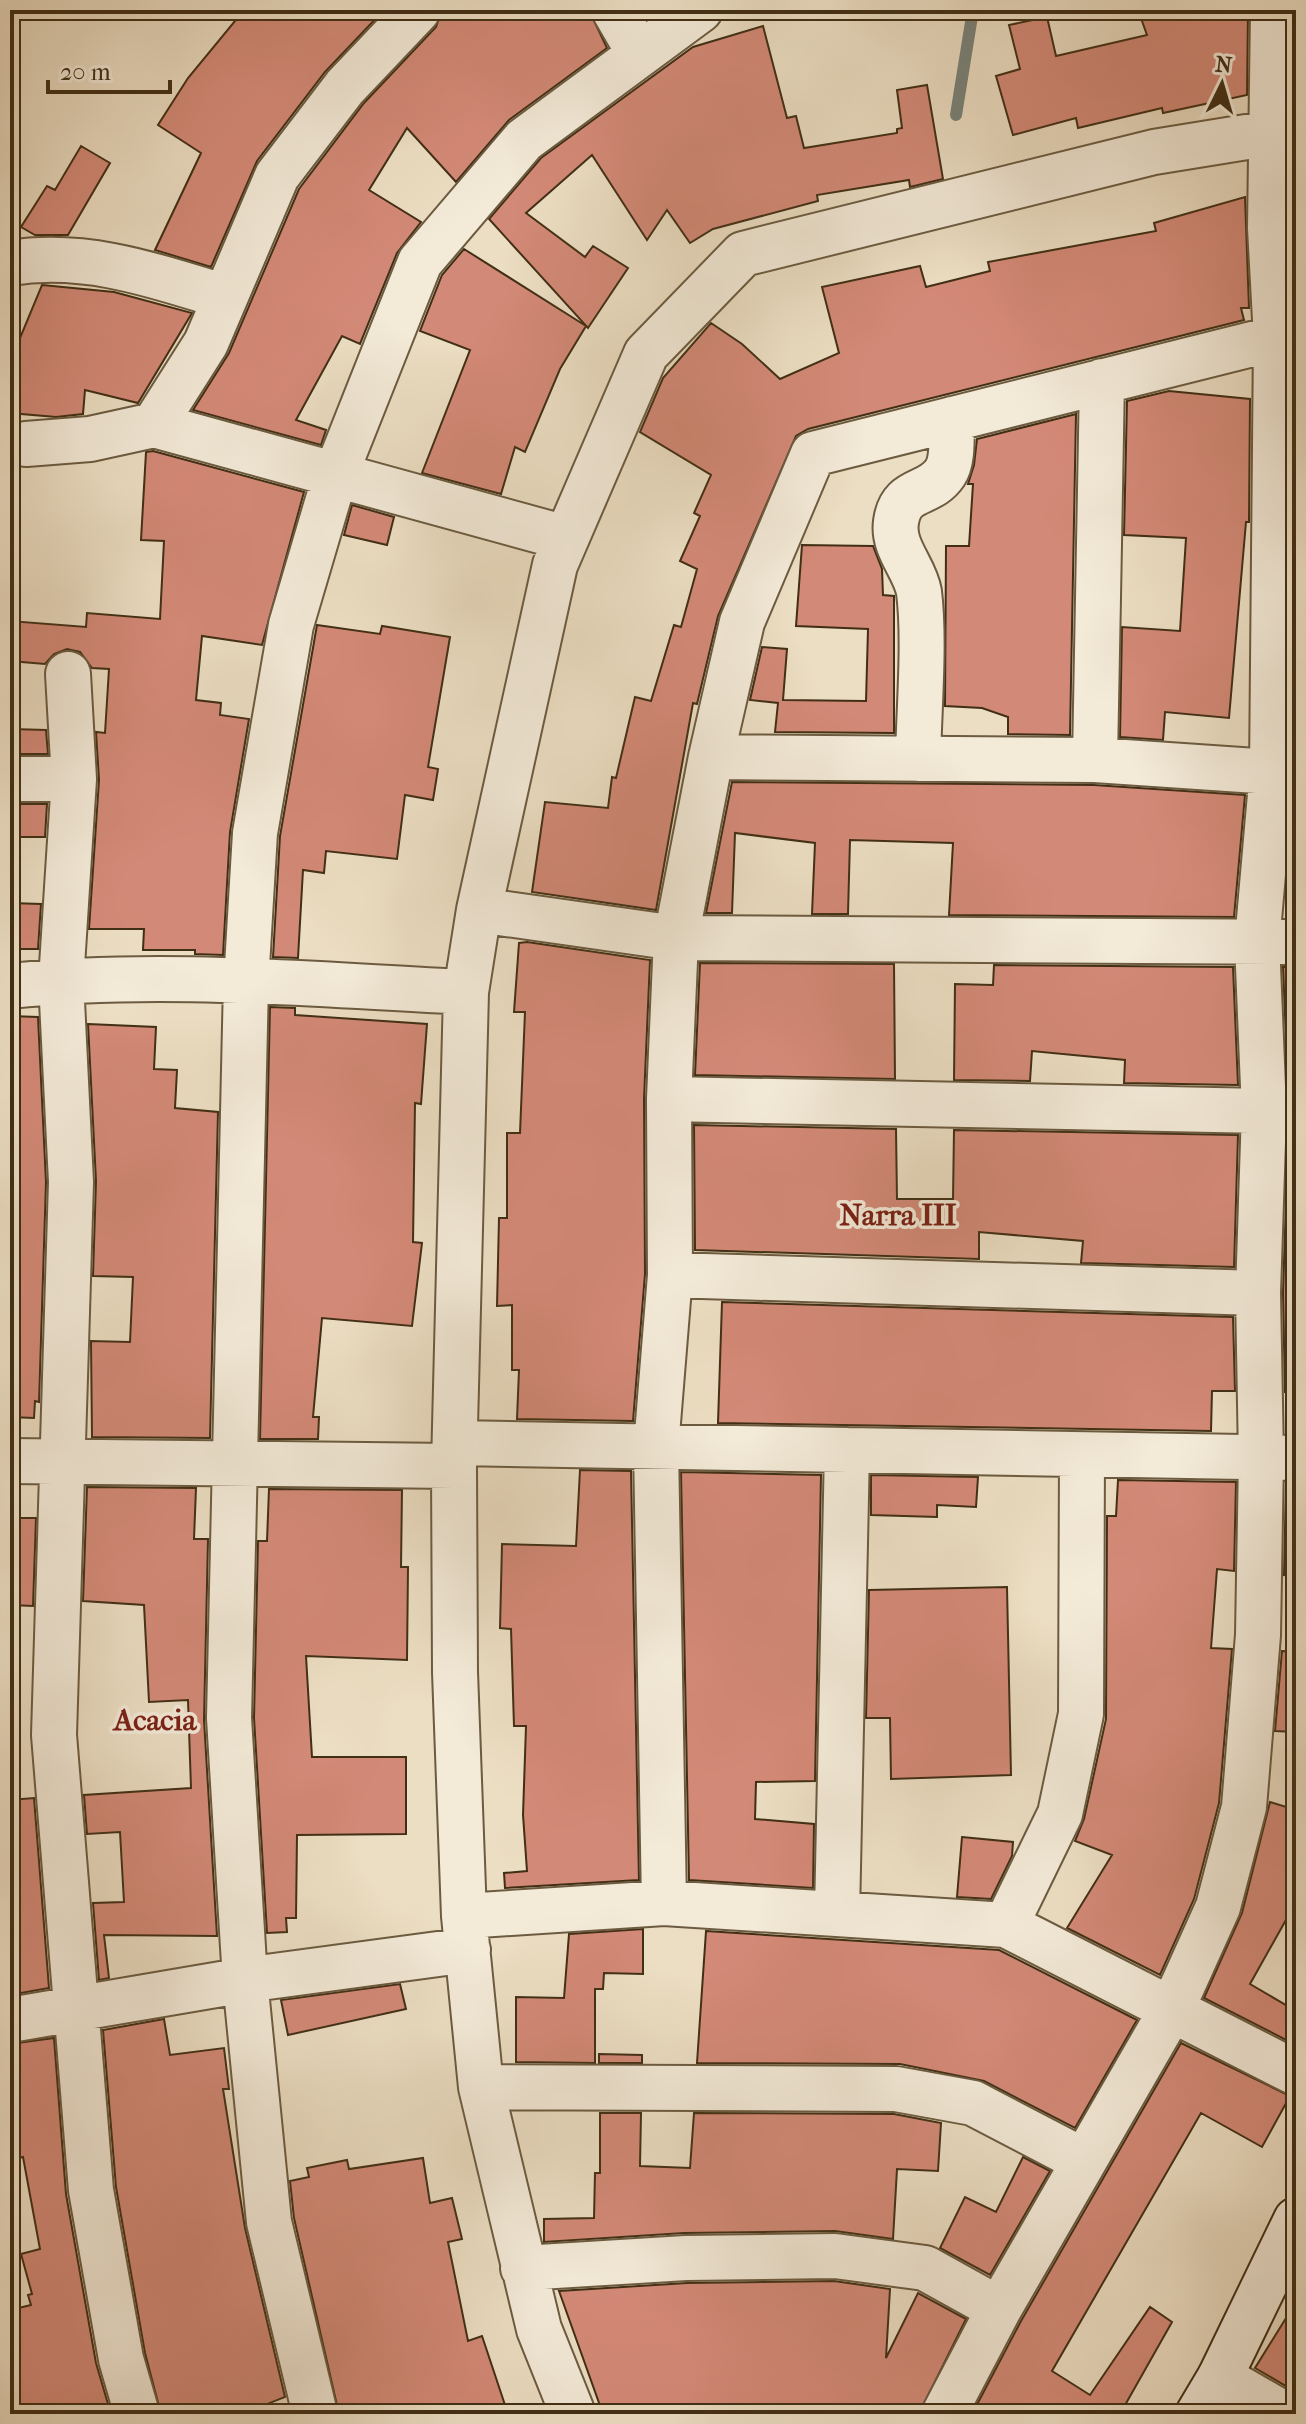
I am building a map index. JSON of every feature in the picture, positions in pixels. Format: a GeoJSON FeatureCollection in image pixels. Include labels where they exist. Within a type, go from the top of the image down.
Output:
{"type":"FeatureCollection","features":[{"type":"Feature","properties":{"kind":"street"},"geometry":{"type":"LineString","coordinates":[[154,425],[206,343],[277,176],[345,87],[418,10]]}},
{"type":"Feature","properties":{"kind":"street"},"geometry":{"type":"LineString","coordinates":[[614,10],[639,53]]}},
{"type":"Feature","properties":{"kind":"street"},"geometry":{"type":"LineString","coordinates":[[315,2414],[269,2222],[245,1980],[229,1718],[246,983],[255,833],[291,625],[335,476],[420,262],[524,140],[700,10]]}},
{"type":"Feature","properties":{"kind":"street"},"geometry":{"type":"LineString","coordinates":[[944,2414],[999,2309],[1173,2007],[1218,1907],[1244,1807],[1258,1635],[1279,1458],[1258,1293],[1264,1111],[1277,942],[1272,772],[1276,338],[1270,228],[1284,131],[1273,10]]}},
{"type":"Feature","properties":{"kind":"street"},"geometry":{"type":"LineString","coordinates":[[573,2414],[539,2329],[481,2087],[466,1933],[455,1672],[455,1454],[466,992],[479,910],[555,565],[646,354],[743,254],[1154,152],[1284,131]]}},
{"type":"Feature","properties":{"kind":"street"},"geometry":{"type":"LineString","coordinates":[[10,263],[62,260],[120,265],[225,297]]}},
{"type":"Feature","properties":{"kind":"street"},"geometry":{"type":"LineString","coordinates":[[664,1903],[656,1447],[670,1275],[669,1099],[676,938],[711,757],[742,622],[813,454],[1276,338]]}},
{"type":"Feature","properties":{"kind":"street"},"geometry":{"type":"LineString","coordinates":[[1095,760],[1102,381]]}},
{"type":"Feature","properties":{"kind":"street"},"geometry":{"type":"LineString","coordinates":[[918,759],[919,594],[899,546],[895,526],[899,507],[913,492],[934,486],[947,471],[952,419]]}},
{"type":"Feature","properties":{"kind":"street"},"geometry":{"type":"LineString","coordinates":[[26,444],[90,439],[154,425],[566,538]]}},
{"type":"Feature","properties":{"kind":"street"},"geometry":{"type":"LineString","coordinates":[[68,674],[74,779],[61,981],[71,1182],[54,1735],[91,2190],[121,2359],[137,2414]]}},
{"type":"Feature","properties":{"kind":"street"},"geometry":{"type":"LineString","coordinates":[[711,757],[1095,760],[1272,772]]}},
{"type":"Feature","properties":{"kind":"street"},"geometry":{"type":"LineString","coordinates":[[10,779],[74,779]]}},
{"type":"Feature","properties":{"kind":"street"},"geometry":{"type":"LineString","coordinates":[[479,910],[676,938],[1277,942]]}},
{"type":"Feature","properties":{"kind":"street"},"geometry":{"type":"LineString","coordinates":[[10,986],[61,981],[246,983],[466,992]]}},
{"type":"Feature","properties":{"kind":"street"},"geometry":{"type":"LineString","coordinates":[[669,1099],[1264,1111]]}},
{"type":"Feature","properties":{"kind":"street"},"geometry":{"type":"LineString","coordinates":[[670,1275],[1258,1293]]}},
{"type":"Feature","properties":{"kind":"street"},"geometry":{"type":"LineString","coordinates":[[10,1461],[233,1461],[656,1447],[1279,1458]]}},
{"type":"Feature","properties":{"kind":"street"},"geometry":{"type":"LineString","coordinates":[[837,1914],[847,1450]]}},
{"type":"Feature","properties":{"kind":"street"},"geometry":{"type":"LineString","coordinates":[[1006,1925],[1060,1814],[1081,1714],[1082,1456]]}},
{"type":"Feature","properties":{"kind":"street"},"geometry":{"type":"LineString","coordinates":[[10,2020],[245,1980],[466,1933],[664,1903],[1006,1925],[1173,2007],[1296,2073]]}},
{"type":"Feature","properties":{"kind":"street"},"geometry":{"type":"LineString","coordinates":[[481,2087],[896,2089],[973,2103],[1084,2161]]}},
{"type":"Feature","properties":{"kind":"street"},"geometry":{"type":"LineString","coordinates":[[1198,2414],[1220,2377],[1296,2220]]}},
{"type":"Feature","properties":{"kind":"street"},"geometry":{"type":"LineString","coordinates":[[523,2268],[686,2258],[835,2256],[925,2268],[999,2309]]}},
{"type":"Feature","properties":{"kind":"street"},"geometry":{"type":"LineString","coordinates":[[1220,2377],[1284,2414]]}},
{"type":"Feature","properties":{"kind":"building"},"geometry":{"type":"Polygon","coordinates":[[[244,10],[384,10],[325,72],[257,161],[211,267],[155,250],[201,153],[158,125],[188,78],[244,10]]]}},
{"type":"Feature","properties":{"kind":"building"},"geometry":{"type":"Polygon","coordinates":[[[442,10],[589,10],[607,48],[509,120],[456,182],[407,128],[369,190],[421,222],[397,253],[360,344],[342,336],[296,420],[326,430],[321,445],[193,410],[229,353],[299,189],[364,103],[436,27],[442,10]]]}},
{"type":"Feature","properties":{"kind":"building"},"geometry":{"type":"Polygon","coordinates":[[[1138,10],[1248,10],[1247,95],[1163,113],[1162,108],[1078,128],[1076,118],[1013,135],[996,76],[1020,69],[1009,25],[1047,17],[1056,56],[1147,35],[1138,10]]]}},
{"type":"Feature","properties":{"kind":"building"},"geometry":{"type":"Polygon","coordinates":[[[763,26],[787,118],[796,116],[804,148],[897,133],[897,129],[902,128],[897,90],[927,85],[943,179],[910,187],[909,180],[817,195],[818,201],[713,229],[690,243],[667,210],[647,240],[592,155],[526,213],[585,257],[593,246],[628,268],[588,328],[489,219],[541,158],[693,47],[763,26]]]}},
{"type":"Feature","properties":{"kind":"building"},"geometry":{"type":"Polygon","coordinates":[[[81,146],[110,163],[68,235],[35,235],[21,227],[47,186],[55,190],[81,146]]]}},
{"type":"Feature","properties":{"kind":"building"},"geometry":{"type":"Polygon","coordinates":[[[1245,197],[1249,308],[1241,308],[1244,320],[808,429],[796,436],[718,616],[697,704],[693,703],[656,910],[532,892],[545,802],[608,808],[612,777],[616,778],[635,697],[651,701],[674,625],[681,627],[697,569],[680,561],[700,516],[694,513],[711,475],[640,432],[663,378],[711,323],[742,344],[780,379],[839,353],[822,287],[920,266],[926,287],[990,271],[988,262],[1156,231],[1154,223],[1245,197]]]}},
{"type":"Feature","properties":{"kind":"building"},"geometry":{"type":"Polygon","coordinates":[[[464,249],[586,326],[560,369],[525,452],[515,447],[501,494],[422,473],[470,350],[420,331],[442,275],[464,249]]]}},
{"type":"Feature","properties":{"kind":"building"},"geometry":{"type":"Polygon","coordinates":[[[42,285],[114,292],[192,313],[138,403],[85,390],[83,414],[56,417],[10,413],[10,362],[42,285]]]}},
{"type":"Feature","properties":{"kind":"building"},"geometry":{"type":"Polygon","coordinates":[[[1169,391],[1250,399],[1249,522],[1246,522],[1229,718],[1165,712],[1163,740],[1120,737],[1122,627],[1180,631],[1186,538],[1124,535],[1127,401],[1169,391]]]}},
{"type":"Feature","properties":{"kind":"building"},"geometry":{"type":"Polygon","coordinates":[[[1076,414],[1070,735],[1008,734],[1008,717],[982,708],[945,706],[946,546],[969,546],[973,484],[968,484],[977,439],[1076,414]]]}},
{"type":"Feature","properties":{"kind":"building"},"geometry":{"type":"Polygon","coordinates":[[[153,451],[304,492],[262,645],[202,636],[196,700],[221,703],[220,715],[249,719],[230,832],[223,955],[195,954],[195,950],[143,950],[144,929],[89,929],[99,780],[96,732],[105,733],[109,669],[92,668],[80,652],[67,649],[54,654],[45,664],[10,661],[10,621],[86,627],[87,613],[160,619],[164,541],[141,540],[146,452],[153,451]]]}},
{"type":"Feature","properties":{"kind":"building"},"geometry":{"type":"Polygon","coordinates":[[[352,505],[394,517],[387,545],[344,535],[352,505]]]}},
{"type":"Feature","properties":{"kind":"building"},"geometry":{"type":"Polygon","coordinates":[[[802,545],[873,546],[882,569],[883,595],[894,596],[894,733],[775,732],[778,703],[750,700],[762,647],[787,649],[783,700],[866,701],[868,629],[796,626],[802,545]]]}},
{"type":"Feature","properties":{"kind":"building"},"geometry":{"type":"Polygon","coordinates":[[[317,625],[380,634],[382,626],[450,637],[428,767],[438,769],[433,800],[405,795],[397,859],[326,851],[324,873],[303,870],[298,958],[273,957],[280,836],[317,625]]]}},
{"type":"Feature","properties":{"kind":"building"},"geometry":{"type":"Polygon","coordinates":[[[11,729],[46,730],[48,754],[10,754],[11,729]]]}},
{"type":"Feature","properties":{"kind":"building"},"geometry":{"type":"Polygon","coordinates":[[[732,782],[1094,785],[1245,795],[1234,917],[949,915],[953,843],[850,840],[848,914],[812,914],[815,843],[735,833],[732,913],[706,913],[732,782]]]}},
{"type":"Feature","properties":{"kind":"building"},"geometry":{"type":"Polygon","coordinates":[[[1296,784],[1296,840],[1291,840],[1296,784]]]}},
{"type":"Feature","properties":{"kind":"building"},"geometry":{"type":"Polygon","coordinates":[[[10,804],[47,804],[45,837],[10,837],[10,804]]]}},
{"type":"Feature","properties":{"kind":"building"},"geometry":{"type":"Polygon","coordinates":[[[10,903],[41,904],[38,949],[10,949],[10,903]]]}},
{"type":"Feature","properties":{"kind":"building"},"geometry":{"type":"Polygon","coordinates":[[[519,943],[650,960],[644,1099],[645,1274],[633,1421],[517,1419],[519,1370],[512,1370],[512,1305],[497,1306],[499,1218],[507,1218],[507,1133],[520,1133],[525,1012],[514,1012],[519,943]]]}},
{"type":"Feature","properties":{"kind":"building"},"geometry":{"type":"Polygon","coordinates":[[[700,963],[894,964],[895,1079],[695,1075],[700,963]]]}},
{"type":"Feature","properties":{"kind":"building"},"geometry":{"type":"Polygon","coordinates":[[[994,965],[1233,967],[1238,1085],[1124,1083],[1125,1060],[1032,1051],[1030,1081],[954,1080],[955,984],[993,985],[994,965]]]}},
{"type":"Feature","properties":{"kind":"building"},"geometry":{"type":"Polygon","coordinates":[[[1283,967],[1296,967],[1296,1392],[1285,1392],[1283,1293],[1289,1110],[1283,967]]]}},
{"type":"Feature","properties":{"kind":"building"},"geometry":{"type":"Polygon","coordinates":[[[270,1007],[295,1008],[295,1015],[427,1024],[421,1104],[415,1103],[413,1242],[422,1243],[412,1326],[322,1318],[313,1417],[319,1417],[318,1439],[260,1439],[270,1007]]]}},
{"type":"Feature","properties":{"kind":"building"},"geometry":{"type":"Polygon","coordinates":[[[10,1016],[38,1017],[46,1182],[39,1402],[35,1401],[34,1418],[10,1417],[10,1016]]]}},
{"type":"Feature","properties":{"kind":"building"},"geometry":{"type":"Polygon","coordinates":[[[88,1024],[156,1027],[154,1069],[177,1070],[175,1108],[218,1112],[210,1438],[92,1437],[91,1341],[130,1342],[133,1277],[93,1276],[96,1181],[88,1024]]]}},
{"type":"Feature","properties":{"kind":"building"},"geometry":{"type":"Polygon","coordinates":[[[694,1125],[896,1129],[897,1199],[953,1199],[954,1130],[1238,1135],[1234,1267],[1081,1263],[1083,1241],[979,1232],[979,1259],[695,1250],[694,1125]]]}},
{"type":"Feature","properties":{"kind":"building"},"geometry":{"type":"Polygon","coordinates":[[[722,1302],[1233,1317],[1235,1391],[1212,1391],[1211,1431],[718,1423],[722,1302]]]}},
{"type":"Feature","properties":{"kind":"building"},"geometry":{"type":"Polygon","coordinates":[[[580,1470],[631,1471],[639,1880],[505,1888],[504,1873],[527,1871],[523,1815],[526,1726],[514,1726],[511,1629],[500,1628],[502,1544],[576,1546],[580,1470]]]}},
{"type":"Feature","properties":{"kind":"building"},"geometry":{"type":"Polygon","coordinates":[[[681,1472],[821,1475],[815,1781],[756,1782],[755,1819],[814,1824],[813,1888],[689,1880],[681,1472]]]}},
{"type":"Feature","properties":{"kind":"building"},"geometry":{"type":"Polygon","coordinates":[[[871,1475],[978,1477],[976,1507],[937,1505],[937,1517],[871,1515],[871,1475]]]}},
{"type":"Feature","properties":{"kind":"building"},"geometry":{"type":"Polygon","coordinates":[[[1118,1480],[1236,1482],[1234,1571],[1217,1569],[1211,1648],[1232,1649],[1219,1803],[1194,1899],[1160,1975],[1067,1928],[1112,1855],[1075,1841],[1084,1819],[1106,1719],[1107,1516],[1116,1516],[1118,1480]]]}},
{"type":"Feature","properties":{"kind":"building"},"geometry":{"type":"Polygon","coordinates":[[[1286,1483],[1296,1483],[1296,1576],[1284,1575],[1286,1483]]]}},
{"type":"Feature","properties":{"kind":"building"},"geometry":{"type":"Polygon","coordinates":[[[87,1487],[196,1488],[194,1539],[208,1539],[204,1720],[217,1936],[104,1935],[109,1978],[99,1980],[93,1903],[124,1902],[120,1832],[87,1834],[84,1795],[191,1788],[188,1700],[149,1702],[144,1605],[83,1601],[87,1487]]]}},
{"type":"Feature","properties":{"kind":"building"},"geometry":{"type":"Polygon","coordinates":[[[269,1489],[402,1490],[401,1567],[408,1567],[407,1660],[306,1656],[312,1757],[406,1757],[406,1834],[297,1835],[296,1918],[286,1918],[287,1932],[267,1933],[254,1718],[258,1541],[267,1541],[269,1489]]]}},
{"type":"Feature","properties":{"kind":"building"},"geometry":{"type":"Polygon","coordinates":[[[10,1518],[36,1518],[33,1606],[10,1605],[10,1518]]]}},
{"type":"Feature","properties":{"kind":"building"},"geometry":{"type":"Polygon","coordinates":[[[1007,1587],[1011,1775],[891,1779],[890,1718],[866,1718],[869,1590],[1007,1587]]]}},
{"type":"Feature","properties":{"kind":"building"},"geometry":{"type":"Polygon","coordinates":[[[1282,1651],[1296,1652],[1296,1732],[1275,1731],[1282,1651]]]}},
{"type":"Feature","properties":{"kind":"building"},"geometry":{"type":"Polygon","coordinates":[[[34,1798],[49,1988],[10,1995],[10,1800],[34,1798]]]}},
{"type":"Feature","properties":{"kind":"building"},"geometry":{"type":"Polygon","coordinates":[[[1270,1802],[1296,1810],[1296,1902],[1250,1984],[1296,2011],[1296,2045],[1204,1998],[1242,1913],[1270,1802]]]}},
{"type":"Feature","properties":{"kind":"building"},"geometry":{"type":"Polygon","coordinates":[[[962,1837],[1013,1842],[1012,1856],[991,1899],[957,1897],[962,1837]]]}},
{"type":"Feature","properties":{"kind":"building"},"geometry":{"type":"Polygon","coordinates":[[[643,1929],[643,1974],[604,1973],[603,1989],[595,1989],[595,2063],[516,2062],[516,1997],[564,1998],[569,1934],[643,1929]]]}},
{"type":"Feature","properties":{"kind":"building"},"geometry":{"type":"Polygon","coordinates":[[[706,1931],[999,1950],[1137,2020],[1075,2128],[984,2081],[900,2064],[697,2063],[706,1931]]]}},
{"type":"Feature","properties":{"kind":"building"},"geometry":{"type":"Polygon","coordinates":[[[400,1984],[406,2009],[288,2035],[281,2000],[400,1984]]]}},
{"type":"Feature","properties":{"kind":"building"},"geometry":{"type":"Polygon","coordinates":[[[164,2019],[170,2055],[224,2048],[229,2089],[223,2089],[245,2228],[285,2397],[242,2414],[161,2414],[145,2353],[116,2187],[103,2030],[164,2019]]]}},
{"type":"Feature","properties":{"kind":"building"},"geometry":{"type":"Polygon","coordinates":[[[54,2038],[66,2194],[96,2363],[108,2404],[74,2414],[10,2414],[10,2310],[31,2305],[28,2295],[32,2294],[21,2254],[40,2249],[23,2157],[10,2160],[10,2044],[54,2038]]]}},
{"type":"Feature","properties":{"kind":"building"},"geometry":{"type":"Polygon","coordinates":[[[1181,2043],[1290,2096],[1262,2147],[1201,2113],[1052,2371],[1090,2395],[1150,2307],[1172,2322],[1120,2414],[972,2414],[1021,2321],[1181,2043]]]}},
{"type":"Feature","properties":{"kind":"building"},"geometry":{"type":"Polygon","coordinates":[[[599,2054],[642,2055],[642,2063],[599,2063],[599,2054]]]}},
{"type":"Feature","properties":{"kind":"building"},"geometry":{"type":"Polygon","coordinates":[[[600,2113],[641,2113],[640,2166],[690,2168],[694,2113],[894,2114],[941,2123],[938,2171],[897,2169],[893,2239],[835,2231],[684,2233],[544,2242],[544,2219],[594,2218],[595,2173],[600,2173],[600,2113]]]}},
{"type":"Feature","properties":{"kind":"building"},"geometry":{"type":"Polygon","coordinates":[[[1023,2157],[1050,2171],[990,2275],[940,2248],[965,2197],[996,2212],[1023,2157]]]}},
{"type":"Feature","properties":{"kind":"building"},"geometry":{"type":"Polygon","coordinates":[[[423,2158],[430,2203],[452,2198],[462,2239],[448,2242],[468,2341],[482,2336],[508,2414],[339,2414],[294,2218],[290,2181],[309,2177],[307,2168],[347,2160],[349,2169],[423,2158]]]}},
{"type":"Feature","properties":{"kind":"building"},"geometry":{"type":"Polygon","coordinates":[[[834,2281],[890,2289],[886,2358],[918,2293],[966,2319],[919,2414],[603,2414],[559,2291],[687,2283],[834,2281]]]}},
{"type":"Feature","properties":{"kind":"building"},"geometry":{"type":"Polygon","coordinates":[[[1296,2302],[1296,2392],[1255,2368],[1296,2302]]]}},
{"type":"Feature","properties":{"kind":"waterway"},"geometry":{"type":"LineString","coordinates":[[956,115],[973,10]]}},
{"type":"Feature","properties":{"kind":"district","name":"Narra III"},"geometry":{"type":"Point","coordinates":[898,1215]}},
{"type":"Feature","properties":{"kind":"district","name":"Acacia"},"geometry":{"type":"Point","coordinates":[155,1720]}}]}
